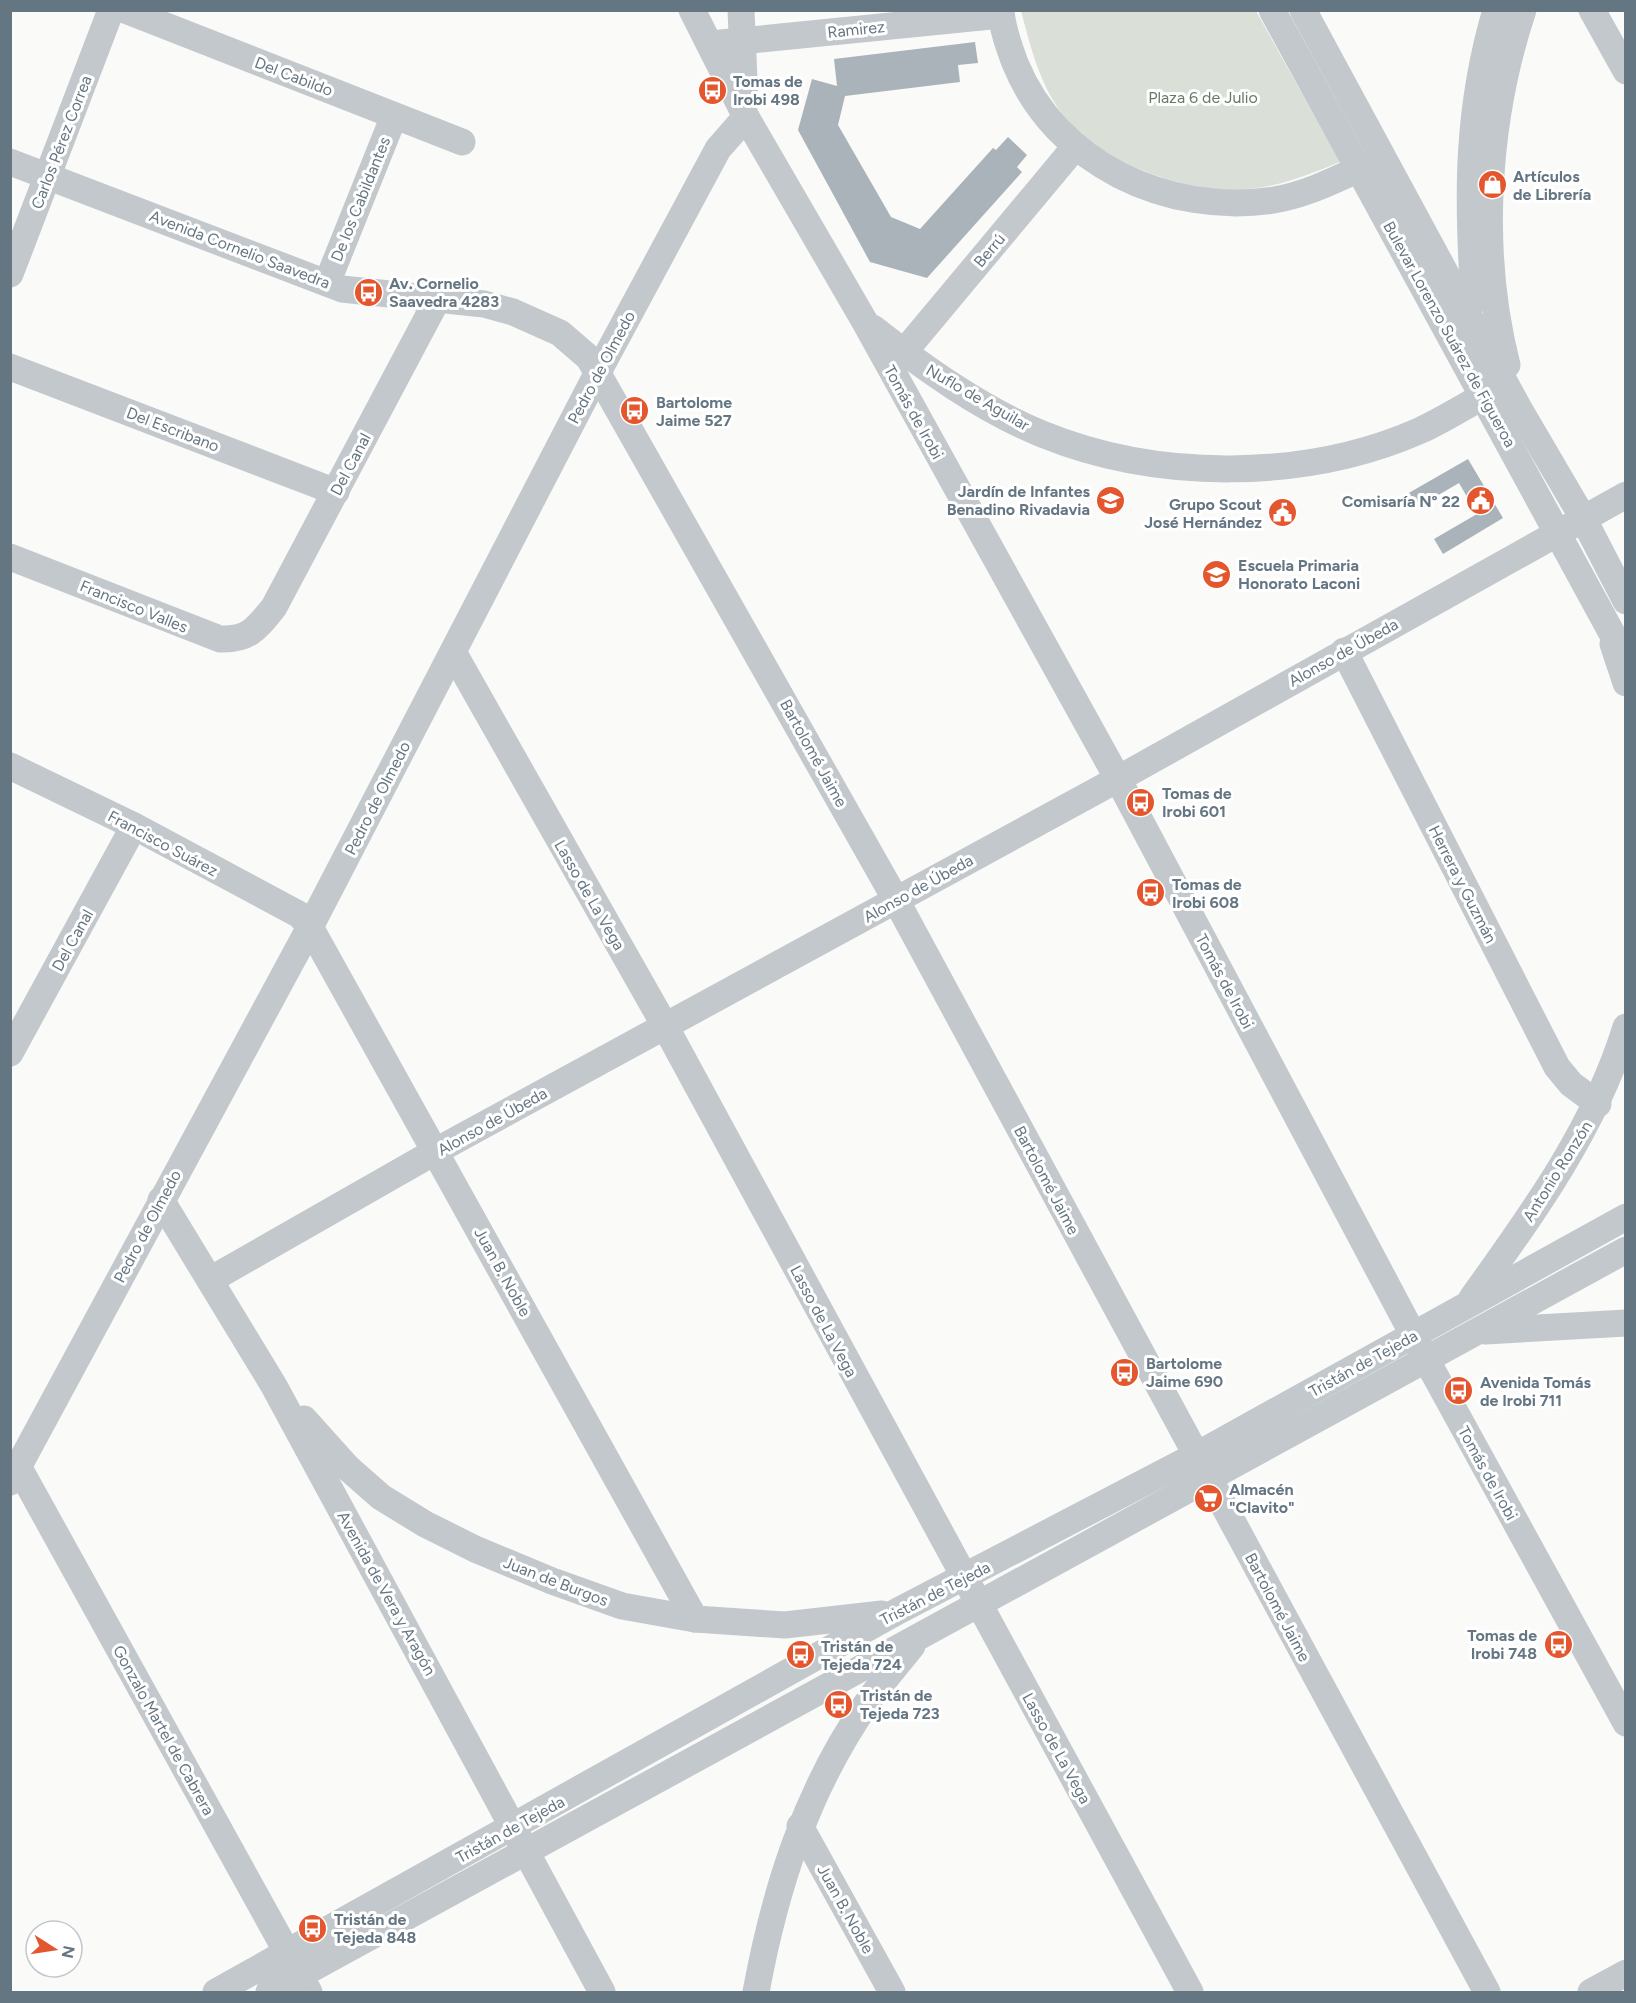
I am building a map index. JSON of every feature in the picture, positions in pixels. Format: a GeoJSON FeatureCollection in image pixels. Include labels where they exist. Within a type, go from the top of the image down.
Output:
{"type":"FeatureCollection","features":[{"type":"Feature","properties":{"kind":"street","name":"Carlos Pérez Correa"},"geometry":{"type":"LineString","coordinates":[[10,274],[111,10]]}},
{"type":"Feature","properties":{"kind":"street","name":"Del Cabildo"},"geometry":{"type":"LineString","coordinates":[[125,10],[462,142]]}},
{"type":"Feature","properties":{"kind":"street","name":"Tomás de Irobi"},"geometry":{"type":"LineString","coordinates":[[692,10],[746,117],[865,322],[1118,779],[1413,1335],[1626,1723]]}},
{"type":"Feature","properties":{"kind":"street"},"geometry":{"type":"LineString","coordinates":[[741,10],[746,117]]}},
{"type":"Feature","properties":{"kind":"street","name":"Bulevar Lorenzo Suárez de Figueroa"},"geometry":{"type":"LineString","coordinates":[[1272,10],[1626,659]]}},
{"type":"Feature","properties":{"kind":"street","name":"Bulevar Lorenzo Suárez de Figueroa"},"geometry":{"type":"LineString","coordinates":[[1303,10],[1518,407],[1583,518],[1626,601]]}},
{"type":"Feature","properties":{"kind":"street"},"geometry":{"type":"LineString","coordinates":[[1468,311],[1474,296],[1469,203],[1472,126],[1479,75],[1496,10]]}},
{"type":"Feature","properties":{"kind":"street"},"geometry":{"type":"LineString","coordinates":[[1518,407],[1501,342],[1495,306],[1491,226],[1497,126],[1504,80],[1523,10]]}},
{"type":"Feature","properties":{"kind":"street"},"geometry":{"type":"LineString","coordinates":[[1592,10],[1626,71]]}},
{"type":"Feature","properties":{"kind":"street","name":"Ramirez"},"geometry":{"type":"LineString","coordinates":[[711,44],[1001,13]]}},
{"type":"Feature","properties":{"kind":"street"},"geometry":{"type":"LineString","coordinates":[[1001,13],[1010,49],[1034,102],[1050,124],[1075,147],[1115,174],[1159,191],[1220,202],[1272,200],[1296,195],[1359,169]]}},
{"type":"Feature","properties":{"kind":"street","name":"De los Cabildantes"},"geometry":{"type":"LineString","coordinates":[[327,283],[394,116]]}},
{"type":"Feature","properties":{"kind":"street","name":"Pedro de Olmedo"},"geometry":{"type":"LineString","coordinates":[[15,1475],[310,927],[598,372],[718,149],[746,117]]}},
{"type":"Feature","properties":{"kind":"street","name":"Berrú"},"geometry":{"type":"LineString","coordinates":[[904,352],[1075,147]]}},
{"type":"Feature","properties":{"kind":"street","name":"Avenida Cornelio Saavedra"},"geometry":{"type":"LineString","coordinates":[[10,162],[342,289],[484,304],[513,312],[558,331],[579,347],[598,372]]}},
{"type":"Feature","properties":{"kind":"street","name":"Del Canal"},"geometry":{"type":"LineString","coordinates":[[258,627],[274,608],[438,298]]}},
{"type":"Feature","properties":{"kind":"street","name":"Nuflo de Aguilar"},"geometry":{"type":"LineString","coordinates":[[865,322],[904,352],[997,411],[1042,434],[1096,450],[1165,465],[1239,470],[1300,463],[1354,453],[1420,431],[1483,396]]}},
{"type":"Feature","properties":{"kind":"street","name":"Del Escribano"},"geometry":{"type":"LineString","coordinates":[[10,367],[336,492]]}},
{"type":"Feature","properties":{"kind":"street","name":"Bartolomé Jaime"},"geometry":{"type":"LineString","coordinates":[[598,372],[896,900],[1486,1992]]}},
{"type":"Feature","properties":{"kind":"street","name":"Alonso de Úbeda"},"geometry":{"type":"LineString","coordinates":[[210,1280],[436,1151],[1118,779],[1626,495]]}},
{"type":"Feature","properties":{"kind":"street","name":"Francisco Valles"},"geometry":{"type":"LineString","coordinates":[[10,557],[219,639],[244,637],[258,627]]}},
{"type":"Feature","properties":{"kind":"street"},"geometry":{"type":"LineString","coordinates":[[1609,628],[1626,683]]}},
{"type":"Feature","properties":{"kind":"street","name":"Herrera y Guzmán"},"geometry":{"type":"LineString","coordinates":[[1344,651],[1557,1067],[1571,1084],[1598,1104]]}},
{"type":"Feature","properties":{"kind":"street","name":"Lasso de La Vega"},"geometry":{"type":"LineString","coordinates":[[453,652],[665,1026],[1190,1992]]}},
{"type":"Feature","properties":{"kind":"street","name":"Francisco Suárez"},"geometry":{"type":"LineString","coordinates":[[10,766],[134,826],[300,915],[310,927]]}},
{"type":"Feature","properties":{"kind":"street","name":"Del Canal"},"geometry":{"type":"LineString","coordinates":[[10,1053],[20,1011],[134,826]]}},
{"type":"Feature","properties":{"kind":"street","name":"Juan B. Noble"},"geometry":{"type":"LineString","coordinates":[[310,927],[694,1618]]}},
{"type":"Feature","properties":{"kind":"street","name":"Antonio Ronzón"},"geometry":{"type":"LineString","coordinates":[[1467,1304],[1568,1158],[1598,1104],[1626,1027]]}},
{"type":"Feature","properties":{"kind":"street","name":"Avenida de Vera y Aragón"},"geometry":{"type":"LineString","coordinates":[[161,1200],[274,1386],[602,1992]]}},
{"type":"Feature","properties":{"kind":"street","name":"Tristán de Tejeda"},"geometry":{"type":"LineString","coordinates":[[269,1992],[898,1611],[964,1579],[1195,1456],[1626,1217]]}},
{"type":"Feature","properties":{"kind":"street","name":"Tristán de Tejeda"},"geometry":{"type":"LineString","coordinates":[[520,1839],[918,1638],[1626,1250]]}},
{"type":"Feature","properties":{"kind":"street"},"geometry":{"type":"LineString","coordinates":[[1475,1331],[1626,1323]]}},
{"type":"Feature","properties":{"kind":"street","name":"Juan de Burgos"},"geometry":{"type":"LineString","coordinates":[[274,1386],[348,1468],[381,1497],[425,1524],[486,1554],[622,1606],[694,1618],[785,1625],[898,1611]]}},
{"type":"Feature","properties":{"kind":"street","name":"Gonzalo Martel de Cabrera"},"geometry":{"type":"LineString","coordinates":[[15,1475],[299,1974]]}},
{"type":"Feature","properties":{"kind":"street"},"geometry":{"type":"LineString","coordinates":[[756,1992],[767,1933],[800,1826],[825,1774],[867,1704],[918,1638]]}},
{"type":"Feature","properties":{"kind":"street","name":"Juan B. Noble"},"geometry":{"type":"LineString","coordinates":[[800,1826],[892,1992]]}},
{"type":"Feature","properties":{"kind":"street"},"geometry":{"type":"LineString","coordinates":[[1591,1992],[1626,1973]]}},
{"type":"Feature","properties":{"kind":"street","name":"Tristán de Tejeda"},"geometry":{"type":"LineString","coordinates":[[216,1992],[299,1974]]}},
{"type":"Feature","properties":{"kind":"green space","name":"Plaza 6 de Julio"},"geometry":{"type":"Polygon","coordinates":[[[1021,11],[1256,11],[1340,162],[1272,185],[1249,189],[1225,189],[1199,187],[1172,180],[1146,172],[1120,160],[1077,130],[1053,101],[1036,63],[1021,11]]]}},
{"type":"Feature","properties":{"kind":"building"},"geometry":{"type":"Polygon","coordinates":[[[975,42],[978,63],[958,65],[960,82],[845,96],[838,125],[891,217],[920,229],[993,148],[996,150],[1008,137],[1027,155],[1017,167],[1022,172],[927,278],[870,262],[798,130],[812,79],[837,86],[834,59],[975,42]]]}},
{"type":"Feature","properties":{"kind":"building","name":"Comisaría N° 22"},"geometry":{"type":"Polygon","coordinates":[[[1468,459],[1503,518],[1443,554],[1434,539],[1477,514],[1459,483],[1416,508],[1407,494],[1468,459]]]}},
{"type":"Feature","properties":{"kind":"place","name":"Tomas de Irobi 498"},"geometry":{"type":"Point","coordinates":[712,90]}},
{"type":"Feature","properties":{"kind":"place","name":"Artículos de Librería"},"geometry":{"type":"Point","coordinates":[1492,185]}},
{"type":"Feature","properties":{"kind":"place","name":"Av. Cornelio Saavedra 4283"},"geometry":{"type":"Point","coordinates":[368,292]}},
{"type":"Feature","properties":{"kind":"place","name":"Bartolome Jaime 527"},"geometry":{"type":"Point","coordinates":[635,411]}},
{"type":"Feature","properties":{"kind":"place","name":"Jardín de Infantes Benadino Rivadavia"},"geometry":{"type":"Point","coordinates":[1111,500]}},
{"type":"Feature","properties":{"kind":"place","name":"Comisaría N° 22"},"geometry":{"type":"Point","coordinates":[1481,501]}},
{"type":"Feature","properties":{"kind":"place","name":"Grupo Scout José Hernández"},"geometry":{"type":"Point","coordinates":[1283,513]}},
{"type":"Feature","properties":{"kind":"place","name":"Escuela Primaria Honorato Laconi"},"geometry":{"type":"Point","coordinates":[1217,574]}},
{"type":"Feature","properties":{"kind":"place","name":"Tomas de Irobi 601"},"geometry":{"type":"Point","coordinates":[1141,802]}},
{"type":"Feature","properties":{"kind":"place","name":"Tomas de Irobi 608"},"geometry":{"type":"Point","coordinates":[1151,893]}},
{"type":"Feature","properties":{"kind":"place","name":"Bartolome Jaime 690"},"geometry":{"type":"Point","coordinates":[1125,1372]}},
{"type":"Feature","properties":{"kind":"place","name":"Avenida Tomás de Irobi 711"},"geometry":{"type":"Point","coordinates":[1459,1391]}},
{"type":"Feature","properties":{"kind":"place","name":"Almacén \"Clavito\""},"geometry":{"type":"Point","coordinates":[1208,1498]}},
{"type":"Feature","properties":{"kind":"place","name":"Tomas de Irobi 748"},"geometry":{"type":"Point","coordinates":[1558,1644]}},
{"type":"Feature","properties":{"kind":"place","name":"Tristán de Tejeda 724"},"geometry":{"type":"Point","coordinates":[800,1655]}},
{"type":"Feature","properties":{"kind":"place","name":"Tristán de Tejeda 723"},"geometry":{"type":"Point","coordinates":[839,1704]}},
{"type":"Feature","properties":{"kind":"place","name":"Tristán de Tejeda 848"},"geometry":{"type":"Point","coordinates":[313,1928]}}]}
